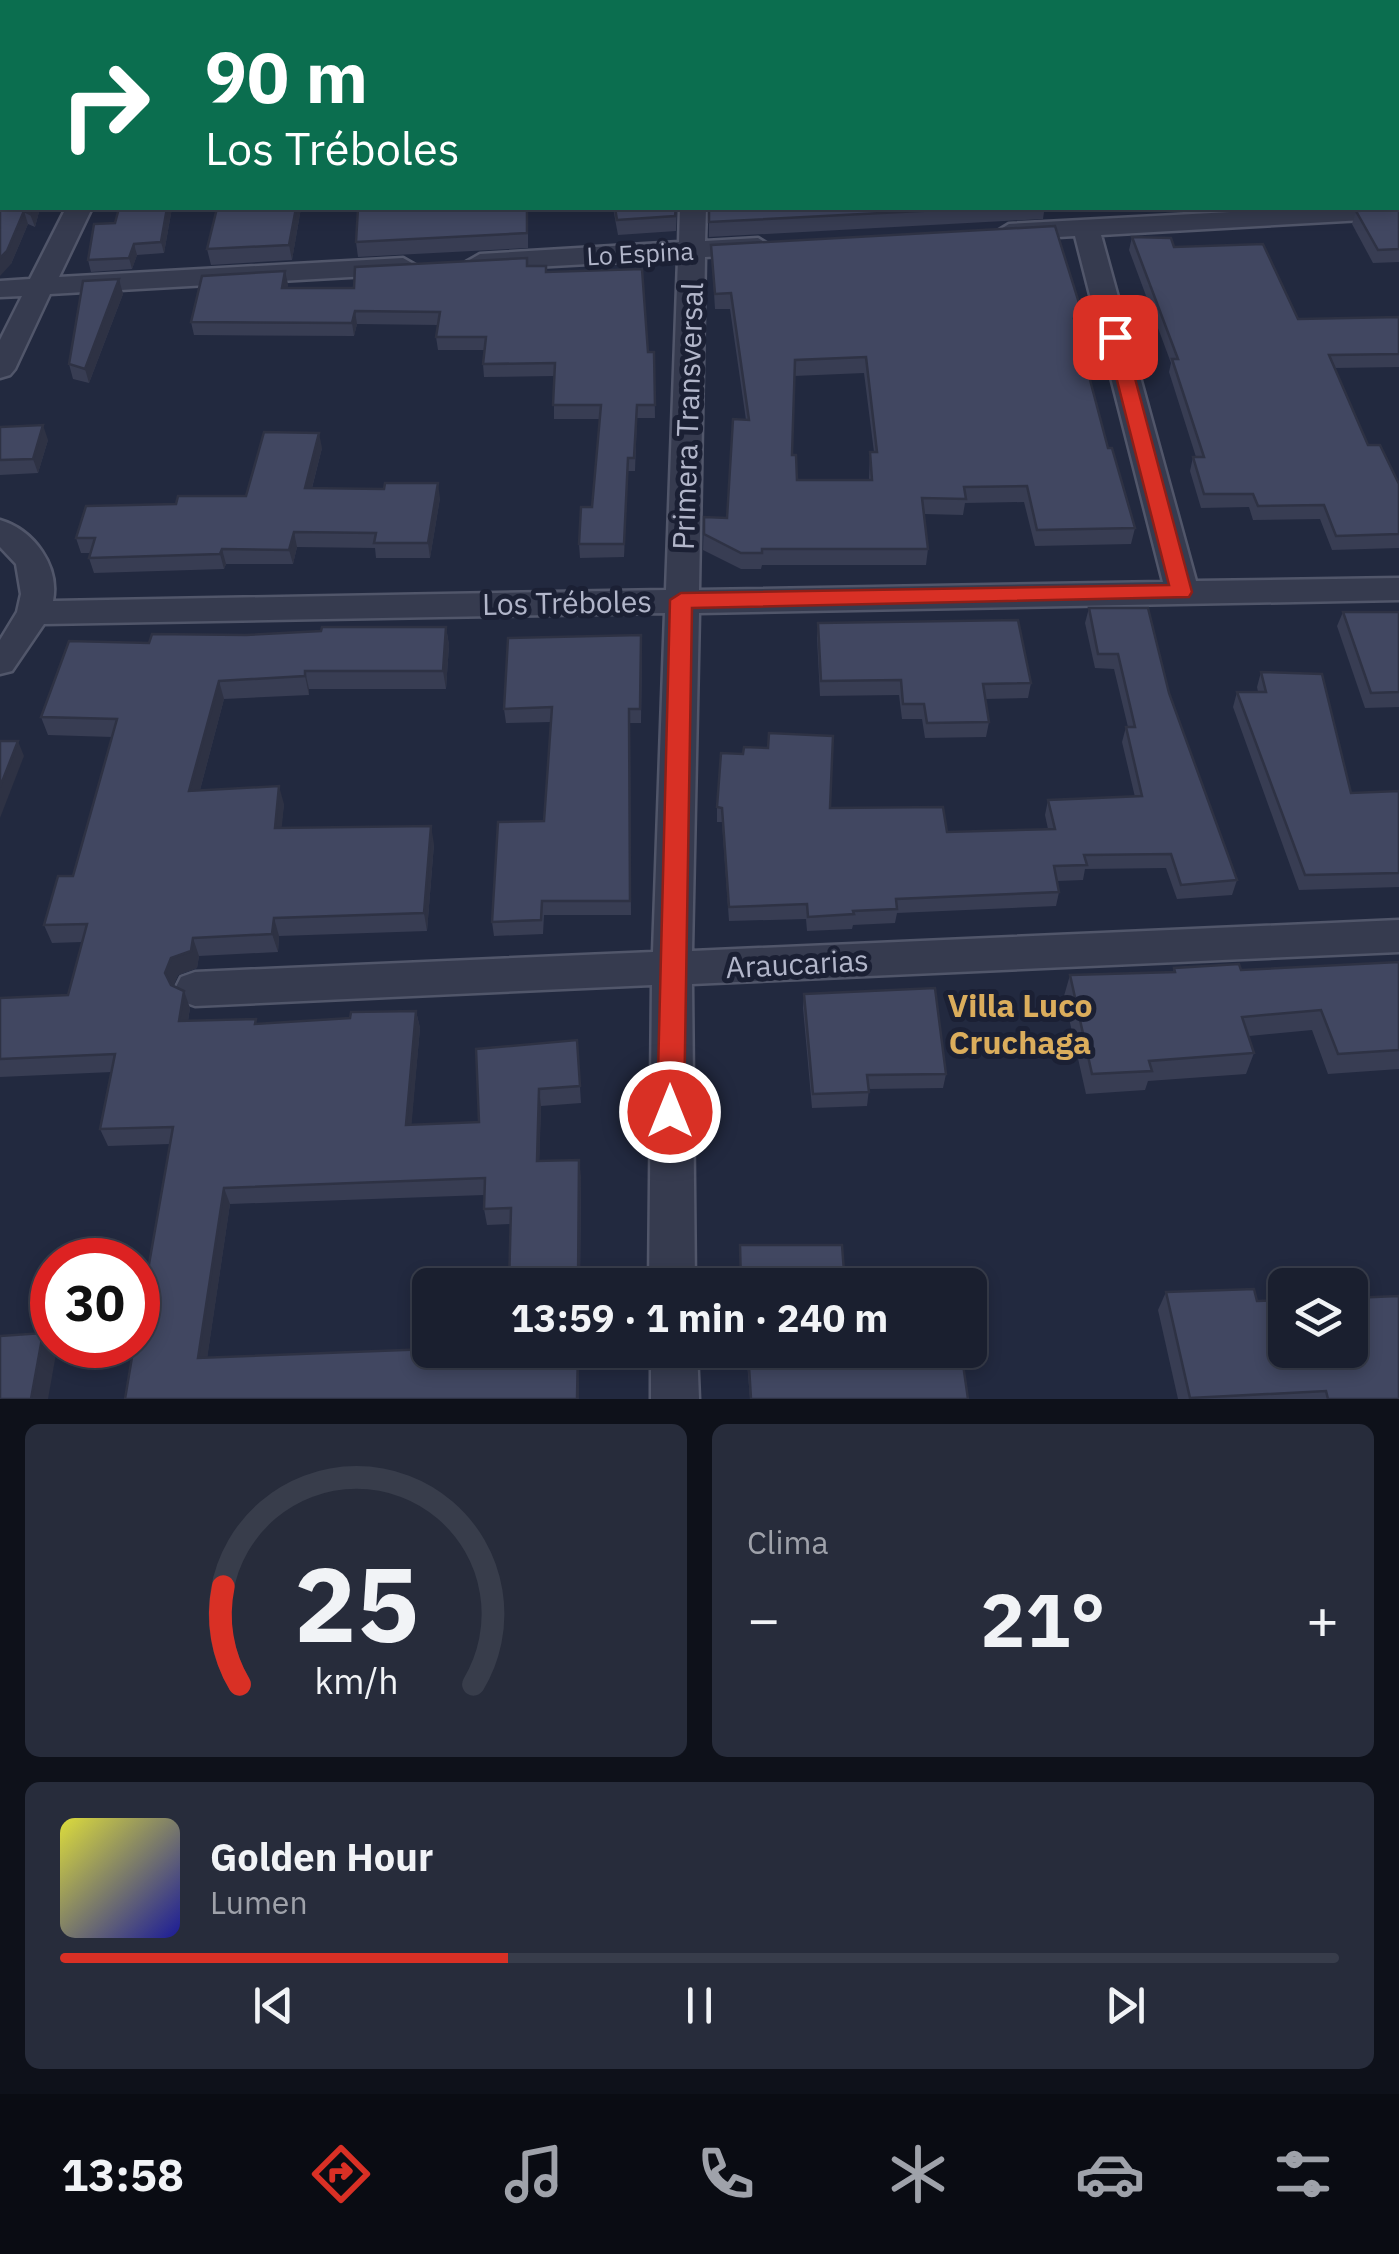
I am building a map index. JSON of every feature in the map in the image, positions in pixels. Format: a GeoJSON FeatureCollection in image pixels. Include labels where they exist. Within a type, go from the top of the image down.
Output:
{"type":"FeatureCollection","features":[{"type":"Feature","properties":{"kind":"street"},"geometry":{"type":"LineString","coordinates":[[0,369],[78,210]]}},
{"type":"Feature","properties":{"kind":"street","name":"Primera Transversal"},"geometry":{"type":"LineString","coordinates":[[672,1268],[672,968],[693,210]]}},
{"type":"Feature","properties":{"kind":"street"},"geometry":{"type":"LineString","coordinates":[[988,233],[1399,210]]}},
{"type":"Feature","properties":{"kind":"street"},"geometry":{"type":"LineString","coordinates":[[1086,228],[1182,592]]}},
{"type":"Feature","properties":{"kind":"street","name":"Lo Espina"},"geometry":{"type":"LineString","coordinates":[[0,289],[790,244]]}},
{"type":"Feature","properties":{"kind":"street"},"geometry":{"type":"LineString","coordinates":[[0,531],[24,549],[33,563],[39,596],[27,630],[0,662]]}},
{"type":"Feature","properties":{"kind":"street","name":"Los Tréboles"},"geometry":{"type":"LineString","coordinates":[[34,613],[1399,588]]}},
{"type":"Feature","properties":{"kind":"street","name":"Araucarias"},"geometry":{"type":"LineString","coordinates":[[195,988],[1399,936]]}},
{"type":"Feature","properties":{"kind":"street"},"geometry":{"type":"LineString","coordinates":[[674,1368],[675,1399]]}},
{"type":"Feature","properties":{"kind":"building"},"geometry":{"type":"Polygon","coordinates":[[[0,210],[31,210],[30,214],[24,211],[7,251],[0,258],[0,210]]]}},
{"type":"Feature","properties":{"kind":"building"},"geometry":{"type":"Polygon","coordinates":[[[118,210],[167,210],[161,242],[134,244],[129,258],[88,260],[94,224],[115,223],[118,210]]]}},
{"type":"Feature","properties":{"kind":"building"},"geometry":{"type":"Polygon","coordinates":[[[217,210],[296,210],[289,245],[207,249],[217,210]]]}},
{"type":"Feature","properties":{"kind":"building"},"geometry":{"type":"Polygon","coordinates":[[[358,210],[527,210],[527,233],[356,242],[358,210]]]}},
{"type":"Feature","properties":{"kind":"building"},"geometry":{"type":"Polygon","coordinates":[[[615,210],[676,210],[675,216],[617,220],[615,210]]]}},
{"type":"Feature","properties":{"kind":"building"},"geometry":{"type":"Polygon","coordinates":[[[709,210],[939,210],[709,222],[709,210]]]}},
{"type":"Feature","properties":{"kind":"building"},"geometry":{"type":"Polygon","coordinates":[[[1399,210],[1399,249],[1378,250],[1356,211],[1399,210]]]}},
{"type":"Feature","properties":{"kind":"building"},"geometry":{"type":"Polygon","coordinates":[[[1055,226],[1084,319],[1074,319],[1108,448],[1112,448],[1135,528],[1037,530],[1027,486],[964,487],[966,499],[922,498],[928,549],[762,549],[762,553],[741,553],[704,534],[704,517],[727,518],[733,419],[749,420],[731,293],[715,294],[711,245],[1055,226]],[[866,357],[795,360],[792,455],[796,455],[797,480],[872,480],[870,452],[877,452],[866,357]]]}},
{"type":"Feature","properties":{"kind":"building"},"geometry":{"type":"Polygon","coordinates":[[[1132,237],[1171,238],[1174,247],[1263,244],[1298,319],[1399,317],[1399,354],[1329,355],[1368,445],[1380,445],[1399,484],[1399,534],[1336,536],[1324,505],[1258,506],[1253,494],[1204,494],[1193,457],[1204,457],[1172,359],[1178,359],[1132,237]]]}},
{"type":"Feature","properties":{"kind":"building"},"geometry":{"type":"Polygon","coordinates":[[[527,258],[527,266],[546,266],[546,272],[642,269],[648,352],[654,352],[655,405],[637,405],[634,458],[628,458],[624,544],[579,544],[581,507],[592,507],[601,405],[553,405],[555,363],[483,364],[486,337],[436,337],[440,312],[355,311],[352,323],[191,322],[202,276],[285,271],[282,288],[354,288],[355,267],[527,258]]]}},
{"type":"Feature","properties":{"kind":"building"},"geometry":{"type":"Polygon","coordinates":[[[119,279],[85,369],[69,364],[83,281],[119,279]]]}},
{"type":"Feature","properties":{"kind":"building"},"geometry":{"type":"Polygon","coordinates":[[[43,425],[33,459],[0,460],[0,427],[43,425]]]}},
{"type":"Feature","properties":{"kind":"building"},"geometry":{"type":"Polygon","coordinates":[[[264,432],[319,433],[305,488],[384,489],[385,483],[438,483],[428,543],[374,543],[376,533],[294,532],[289,550],[222,549],[220,554],[89,558],[95,538],[76,538],[86,506],[176,504],[178,496],[246,496],[264,432]]]}},
{"type":"Feature","properties":{"kind":"building"},"geometry":{"type":"Polygon","coordinates":[[[1089,608],[1148,608],[1169,693],[1237,880],[1181,885],[1171,854],[1084,855],[1087,865],[1054,866],[1059,892],[896,899],[897,909],[808,917],[807,904],[729,907],[722,808],[717,807],[721,753],[743,754],[744,747],[768,748],[769,733],[833,736],[830,808],[943,807],[947,832],[1055,829],[1048,800],[1142,796],[1126,727],[1135,727],[1118,654],[1098,654],[1089,608]]]}},
{"type":"Feature","properties":{"kind":"building"},"geometry":{"type":"Polygon","coordinates":[[[1343,612],[1399,612],[1399,692],[1371,693],[1343,612]]]}},
{"type":"Feature","properties":{"kind":"building"},"geometry":{"type":"Polygon","coordinates":[[[1018,620],[1031,683],[983,684],[989,722],[927,723],[924,704],[903,704],[901,680],[821,681],[818,623],[1018,620]]]}},
{"type":"Feature","properties":{"kind":"building"},"geometry":{"type":"Polygon","coordinates":[[[322,627],[446,627],[443,671],[305,671],[305,676],[219,681],[189,791],[279,786],[275,828],[431,826],[424,913],[274,918],[272,934],[193,938],[191,951],[171,958],[165,973],[171,985],[184,991],[179,1021],[256,1019],[255,1024],[350,1018],[351,1012],[416,1011],[406,1125],[479,1122],[476,1049],[577,1040],[580,1086],[539,1089],[537,1161],[579,1160],[578,1268],[509,1268],[511,1208],[484,1209],[485,1178],[224,1188],[198,1358],[412,1350],[412,1368],[578,1368],[577,1399],[125,1399],[130,1368],[160,1368],[160,1238],[154,1238],[173,1127],[100,1129],[115,1054],[0,1059],[0,998],[68,995],[87,924],[44,925],[58,876],[73,876],[117,719],[41,717],[69,641],[149,643],[152,634],[321,631],[322,627]]]}},
{"type":"Feature","properties":{"kind":"building"},"geometry":{"type":"Polygon","coordinates":[[[641,635],[640,709],[629,709],[630,901],[542,901],[541,920],[492,922],[498,822],[544,821],[552,707],[504,709],[508,638],[641,635]]]}},
{"type":"Feature","properties":{"kind":"building"},"geometry":{"type":"Polygon","coordinates":[[[1261,672],[1322,674],[1351,793],[1399,791],[1399,873],[1305,875],[1237,692],[1266,692],[1261,672]]]}},
{"type":"Feature","properties":{"kind":"building"},"geometry":{"type":"Polygon","coordinates":[[[0,741],[18,741],[0,787],[0,741]]]}},
{"type":"Feature","properties":{"kind":"building"},"geometry":{"type":"Polygon","coordinates":[[[1399,962],[1399,1050],[1338,1054],[1321,1010],[1242,1017],[1254,1053],[1149,1061],[1152,1071],[1092,1074],[1070,975],[1175,972],[1174,968],[1239,964],[1241,970],[1399,962]]]}},
{"type":"Feature","properties":{"kind":"building"},"geometry":{"type":"Polygon","coordinates":[[[935,988],[946,1074],[867,1075],[869,1092],[813,1094],[804,994],[935,988]]]}},
{"type":"Feature","properties":{"kind":"building"},"geometry":{"type":"Polygon","coordinates":[[[740,1245],[842,1245],[844,1268],[741,1268],[740,1245]]]}},
{"type":"Feature","properties":{"kind":"building"},"geometry":{"type":"Polygon","coordinates":[[[1254,1289],[1257,1301],[1268,1301],[1268,1368],[1368,1368],[1368,1297],[1399,1296],[1399,1399],[1328,1399],[1326,1391],[1190,1398],[1166,1292],[1254,1289]]]}},
{"type":"Feature","properties":{"kind":"building"},"geometry":{"type":"Polygon","coordinates":[[[30,1334],[30,1368],[37,1368],[31,1399],[0,1399],[0,1336],[30,1334]]]}},
{"type":"Feature","properties":{"kind":"building"},"geometry":{"type":"Polygon","coordinates":[[[749,1368],[964,1368],[968,1399],[751,1399],[749,1368]]]}},
{"type":"Feature","properties":{"kind":"district","name":"Villa Luco Cruchaga"},"geometry":{"type":"Point","coordinates":[1020,1024]}},
{"type":"Feature","properties":{"kind":"route"},"geometry":{"type":"LineString","coordinates":[[670,1112],[681,600],[1182,592],[1115,337]]}}]}
